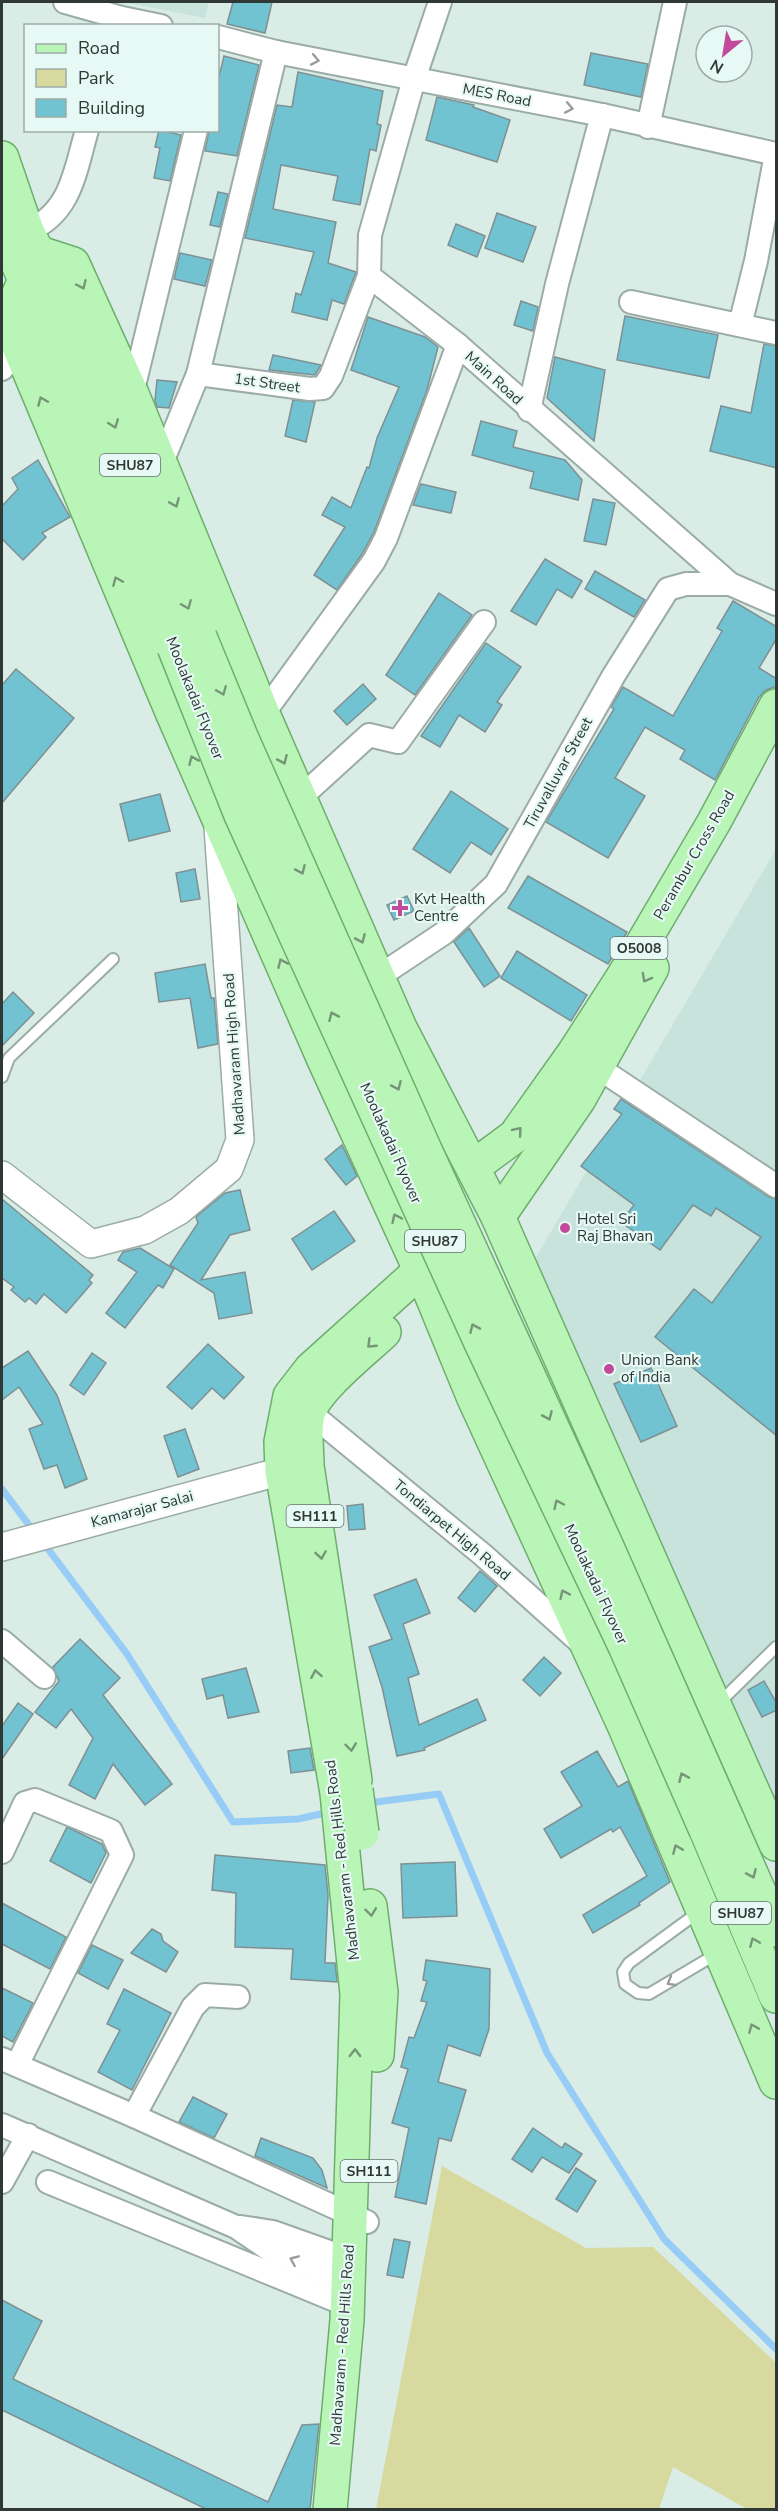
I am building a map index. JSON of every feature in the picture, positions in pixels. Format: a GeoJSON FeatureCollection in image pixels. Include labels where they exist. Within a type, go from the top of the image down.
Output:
{"type":"FeatureCollection","features":[{"type":"Feature","properties":{"kind":"main road","name":"SHU87"},"geometry":{"type":"LineString","coordinates":[[2,158],[23,237],[24,282]]}},
{"type":"Feature","properties":{"kind":"main road"},"geometry":{"type":"LineString","coordinates":[[23,237],[73,264],[132,394],[160,468],[263,714],[400,1028],[498,1217],[777,1844]]}},
{"type":"Feature","properties":{"kind":"main road","name":"Moolakadai Flyover"},"geometry":{"type":"LineString","coordinates":[[23,237],[108,410],[187,642],[241,815],[482,1345],[625,1646],[717,1826],[777,1930]]}},
{"type":"Feature","properties":{"kind":"main road"},"geometry":{"type":"LineString","coordinates":[[24,282],[9,316],[11,359],[172,712],[325,1062],[425,1280],[473,1396],[591,1652],[777,2082]]}},
{"type":"Feature","properties":{"kind":"main road","name":"Moolakadai Flyover"},"geometry":{"type":"LineString","coordinates":[[24,282],[187,642]]}},
{"type":"Feature","properties":{"kind":"main road","name":"Perambur Cross Road"},"geometry":{"type":"LineString","coordinates":[[498,1217],[563,1125],[586,1060],[622,977],[714,822],[777,706]]}},
{"type":"Feature","properties":{"kind":"main road","name":"Perambur Cross Road"},"geometry":{"type":"LineString","coordinates":[[472,1167],[515,1136],[586,1060],[777,743]]}},
{"type":"Feature","properties":{"kind":"main road"},"geometry":{"type":"LineString","coordinates":[[325,1062],[400,1028]]}},
{"type":"Feature","properties":{"kind":"main road"},"geometry":{"type":"LineString","coordinates":[[309,1412],[320,1394],[425,1280]]}},
{"type":"Feature","properties":{"kind":"main road","name":"Madhavaram - Red Hills Road"},"geometry":{"type":"LineString","coordinates":[[330,2510],[348,2282],[359,2219],[381,1992],[351,1834],[347,1792],[282,1471],[281,1442],[290,1396],[311,1369],[425,1280]]}},
{"type":"Feature","properties":{"kind":"main road"},"geometry":{"type":"LineString","coordinates":[[473,1396],[558,1355]]}},
{"type":"Feature","properties":{"kind":"main road","name":"Madhavaram - Red Hills Road"},"geometry":{"type":"LineString","coordinates":[[309,1412],[307,1466],[350,1735],[347,1792]]}},
{"type":"Feature","properties":{"kind":"main road","name":"Moolakadai Flyover"},"geometry":{"type":"LineString","coordinates":[[717,1826],[777,1996]]}},
{"type":"Feature","properties":{"kind":"main road","name":"Madhavaram - Red Hills Road"},"geometry":{"type":"LineString","coordinates":[[352,2510],[361,2394],[359,2219]]}},
{"type":"Feature","properties":{"kind":"street"},"geometry":{"type":"LineString","coordinates":[[65,2],[121,22],[141,24]]}},
{"type":"Feature","properties":{"kind":"street"},"geometry":{"type":"LineString","coordinates":[[369,276],[370,236],[414,79],[440,2]]}},
{"type":"Feature","properties":{"kind":"street"},"geometry":{"type":"LineString","coordinates":[[648,127],[675,2]]}},
{"type":"Feature","properties":{"kind":"street","name":"MES Road"},"geometry":{"type":"LineString","coordinates":[[219,38],[276,52],[602,115],[776,154]]}},
{"type":"Feature","properties":{"kind":"street"},"geometry":{"type":"LineString","coordinates":[[160,468],[198,374],[276,52]]}},
{"type":"Feature","properties":{"kind":"street"},"geometry":{"type":"LineString","coordinates":[[529,410],[557,284],[602,115]]}},
{"type":"Feature","properties":{"kind":"street"},"geometry":{"type":"LineString","coordinates":[[23,237],[43,225],[66,199],[86,132]]}},
{"type":"Feature","properties":{"kind":"street"},"geometry":{"type":"LineString","coordinates":[[132,394],[196,132]]}},
{"type":"Feature","properties":{"kind":"street"},"geometry":{"type":"LineString","coordinates":[[740,325],[766,263],[776,154]]}},
{"type":"Feature","properties":{"kind":"street","name":"1st Street"},"geometry":{"type":"LineString","coordinates":[[198,374],[310,389],[323,388],[331,376],[369,276]]}},
{"type":"Feature","properties":{"kind":"street","name":"Main Road"},"geometry":{"type":"LineString","coordinates":[[369,276],[458,345],[529,410],[730,584],[777,604]]}},
{"type":"Feature","properties":{"kind":"street"},"geometry":{"type":"LineString","coordinates":[[631,302],[777,333]]}},
{"type":"Feature","properties":{"kind":"street"},"geometry":{"type":"LineString","coordinates":[[263,714],[374,561],[386,538],[458,345]]}},
{"type":"Feature","properties":{"kind":"street","name":"Tiruvalluvar Street"},"geometry":{"type":"LineString","coordinates":[[378,977],[444,933],[496,884],[604,693],[668,589],[686,584],[730,584]]}},
{"type":"Feature","properties":{"kind":"street"},"geometry":{"type":"LineString","coordinates":[[300,798],[369,735],[398,742],[484,622]]}},
{"type":"Feature","properties":{"kind":"street","name":"Madhavaram High Road"},"geometry":{"type":"LineString","coordinates":[[2,1175],[91,1244],[145,1230],[179,1211],[229,1169],[240,1140],[217,814]]}},
{"type":"Feature","properties":{"kind":"street"},"geometry":{"type":"LineString","coordinates":[[586,1060],[777,1186]]}},
{"type":"Feature","properties":{"kind":"street","name":"Tondiarpet High Road"},"geometry":{"type":"LineString","coordinates":[[309,1412],[483,1555],[591,1652]]}},
{"type":"Feature","properties":{"kind":"street","name":"Kamarajar Salai"},"geometry":{"type":"LineString","coordinates":[[2,1547],[282,1471]]}},
{"type":"Feature","properties":{"kind":"street"},"geometry":{"type":"LineString","coordinates":[[2,1641],[44,1677]]}},
{"type":"Feature","properties":{"kind":"street"},"geometry":{"type":"LineString","coordinates":[[2,1852],[25,1803],[35,1800],[111,1831],[122,1855],[9,2062],[134,2116],[359,2219]]}},
{"type":"Feature","properties":{"kind":"street"},"geometry":{"type":"LineString","coordinates":[[134,2116],[193,2007],[206,1995],[238,1997]]}},
{"type":"Feature","properties":{"kind":"street"},"geometry":{"type":"LineString","coordinates":[[2,2125],[236,2227],[270,2250],[348,2282]]}},
{"type":"Feature","properties":{"kind":"street"},"geometry":{"type":"LineString","coordinates":[[2,2182],[28,2135]]}},
{"type":"Feature","properties":{"kind":"street"},"geometry":{"type":"LineString","coordinates":[[48,2182],[348,2282]]}},
{"type":"Feature","properties":{"kind":"lane"},"geometry":{"type":"LineString","coordinates":[[2,1077],[9,1058],[113,959]]}},
{"type":"Feature","properties":{"kind":"lane"},"geometry":{"type":"LineString","coordinates":[[717,1706],[777,1647]]}},
{"type":"Feature","properties":{"kind":"lane"},"geometry":{"type":"LineString","coordinates":[[702,1909],[629,1963],[623,1972],[625,1984],[638,1993],[649,1994],[721,1951]]}},
{"type":"Feature","properties":{"kind":"shaded area"},"geometry":{"type":"Polygon","coordinates":[[[122,2],[209,2],[205,18],[122,2]]]}},
{"type":"Feature","properties":{"kind":"shaded area"},"geometry":{"type":"Polygon","coordinates":[[[776,849],[776,1857],[532,1264],[776,849]]]}},
{"type":"Feature","properties":{"kind":"green space"},"geometry":{"type":"Polygon","coordinates":[[[442,2166],[586,2248],[653,2247],[776,2363],[776,2509],[747,2509],[673,2467],[659,2509],[376,2509],[442,2166]]]}},
{"type":"Feature","properties":{"kind":"building"},"geometry":{"type":"Polygon","coordinates":[[[233,2],[272,2],[265,33],[227,24],[233,2]]]}},
{"type":"Feature","properties":{"kind":"building"},"geometry":{"type":"Polygon","coordinates":[[[591,53],[648,64],[641,97],[584,85],[591,53]]]}},
{"type":"Feature","properties":{"kind":"building"},"geometry":{"type":"Polygon","coordinates":[[[224,56],[259,65],[237,156],[205,151],[209,132],[219,132],[219,77],[224,56]]]}},
{"type":"Feature","properties":{"kind":"building"},"geometry":{"type":"Polygon","coordinates":[[[298,72],[383,91],[377,124],[381,125],[376,151],[370,149],[360,205],[333,200],[338,176],[281,165],[273,209],[336,222],[328,263],[356,272],[344,304],[332,300],[327,320],[292,312],[296,293],[301,295],[314,252],[245,238],[277,105],[292,107],[298,72]]]}},
{"type":"Feature","properties":{"kind":"building"},"geometry":{"type":"Polygon","coordinates":[[[437,97],[474,105],[473,107],[510,120],[497,162],[426,140],[437,97]]]}},
{"type":"Feature","properties":{"kind":"building"},"geometry":{"type":"Polygon","coordinates":[[[159,132],[181,135],[170,181],[154,178],[160,148],[155,147],[159,132]]]}},
{"type":"Feature","properties":{"kind":"building"},"geometry":{"type":"Polygon","coordinates":[[[218,192],[228,194],[220,227],[210,225],[218,192]]]}},
{"type":"Feature","properties":{"kind":"building"},"geometry":{"type":"Polygon","coordinates":[[[497,213],[536,227],[523,262],[485,248],[497,213]]]}},
{"type":"Feature","properties":{"kind":"building"},"geometry":{"type":"Polygon","coordinates":[[[456,224],[485,236],[477,257],[448,245],[456,224]]]}},
{"type":"Feature","properties":{"kind":"building"},"geometry":{"type":"Polygon","coordinates":[[[180,253],[212,260],[205,286],[174,279],[180,253]]]}},
{"type":"Feature","properties":{"kind":"building"},"geometry":{"type":"Polygon","coordinates":[[[521,301],[538,307],[533,331],[514,325],[521,301]]]}},
{"type":"Feature","properties":{"kind":"building"},"geometry":{"type":"Polygon","coordinates":[[[625,316],[718,335],[709,378],[617,360],[625,316]]]}},
{"type":"Feature","properties":{"kind":"building"},"geometry":{"type":"Polygon","coordinates":[[[368,317],[425,337],[438,347],[427,390],[374,532],[337,590],[314,575],[345,527],[322,515],[332,497],[351,508],[367,467],[369,468],[377,438],[399,387],[351,370],[368,317]]]}},
{"type":"Feature","properties":{"kind":"building"},"geometry":{"type":"Polygon","coordinates":[[[764,344],[777,346],[777,468],[710,451],[721,406],[751,413],[764,344]]]}},
{"type":"Feature","properties":{"kind":"building"},"geometry":{"type":"Polygon","coordinates":[[[273,355],[321,365],[315,375],[269,370],[273,355]]]}},
{"type":"Feature","properties":{"kind":"building"},"geometry":{"type":"Polygon","coordinates":[[[555,357],[605,370],[594,441],[547,398],[555,357]]]}},
{"type":"Feature","properties":{"kind":"building"},"geometry":{"type":"Polygon","coordinates":[[[157,380],[177,382],[169,408],[157,407],[155,400],[157,380]]]}},
{"type":"Feature","properties":{"kind":"building"},"geometry":{"type":"Polygon","coordinates":[[[293,400],[315,402],[306,442],[285,436],[293,400]]]}},
{"type":"Feature","properties":{"kind":"building"},"geometry":{"type":"Polygon","coordinates":[[[481,421],[517,431],[513,447],[565,460],[582,480],[578,500],[530,488],[534,472],[472,455],[481,421]]]}},
{"type":"Feature","properties":{"kind":"building"},"geometry":{"type":"Polygon","coordinates":[[[38,460],[70,517],[42,533],[46,537],[23,560],[2,539],[2,506],[18,489],[12,478],[38,460]]]}},
{"type":"Feature","properties":{"kind":"building"},"geometry":{"type":"Polygon","coordinates":[[[421,484],[456,492],[451,513],[413,505],[421,484]]]}},
{"type":"Feature","properties":{"kind":"building"},"geometry":{"type":"Polygon","coordinates":[[[593,499],[615,503],[606,545],[584,541],[593,499]]]}},
{"type":"Feature","properties":{"kind":"building"},"geometry":{"type":"Polygon","coordinates":[[[545,559],[582,581],[572,598],[557,589],[536,625],[511,611],[545,559]]]}},
{"type":"Feature","properties":{"kind":"building"},"geometry":{"type":"Polygon","coordinates":[[[595,571],[645,600],[634,617],[585,589],[595,571]]]}},
{"type":"Feature","properties":{"kind":"building"},"geometry":{"type":"Polygon","coordinates":[[[439,593],[472,615],[415,695],[386,675],[439,593]]]}},
{"type":"Feature","properties":{"kind":"building"},"geometry":{"type":"Polygon","coordinates":[[[733,601],[777,627],[777,638],[759,668],[777,679],[777,686],[766,690],[759,697],[715,780],[680,759],[685,750],[645,727],[615,778],[645,796],[608,858],[546,822],[614,709],[611,707],[623,687],[673,716],[722,631],[717,628],[733,601]]]}},
{"type":"Feature","properties":{"kind":"building"},"geometry":{"type":"Polygon","coordinates":[[[486,643],[521,667],[497,702],[502,705],[485,732],[459,715],[440,747],[421,736],[486,643]]]}},
{"type":"Feature","properties":{"kind":"building"},"geometry":{"type":"Polygon","coordinates":[[[16,669],[74,718],[2,803],[2,685],[16,669]]]}},
{"type":"Feature","properties":{"kind":"building"},"geometry":{"type":"Polygon","coordinates":[[[363,684],[376,699],[347,725],[334,711],[363,684]]]}},
{"type":"Feature","properties":{"kind":"building"},"geometry":{"type":"Polygon","coordinates":[[[451,791],[508,829],[491,855],[471,842],[450,873],[413,849],[451,791]]]}},
{"type":"Feature","properties":{"kind":"building"},"geometry":{"type":"Polygon","coordinates":[[[160,794],[170,831],[129,841],[120,804],[160,794]]]}},
{"type":"Feature","properties":{"kind":"building"},"geometry":{"type":"Polygon","coordinates":[[[195,869],[200,899],[181,902],[176,873],[195,869]]]}},
{"type":"Feature","properties":{"kind":"building"},"geometry":{"type":"Polygon","coordinates":[[[528,876],[627,932],[608,964],[508,908],[528,876]]]}},
{"type":"Feature","properties":{"kind":"building"},"geometry":{"type":"Polygon","coordinates":[[[407,896],[414,911],[394,920],[387,905],[407,896]]]}},
{"type":"Feature","properties":{"kind":"building"},"geometry":{"type":"Polygon","coordinates":[[[469,928],[500,976],[484,987],[454,942],[469,928]]]}},
{"type":"Feature","properties":{"kind":"building"},"geometry":{"type":"Polygon","coordinates":[[[517,951],[587,995],[571,1021],[501,978],[517,951]]]}},
{"type":"Feature","properties":{"kind":"building"},"geometry":{"type":"Polygon","coordinates":[[[205,964],[211,998],[214,998],[218,1044],[198,1048],[190,998],[159,1002],[155,973],[205,964]]]}},
{"type":"Feature","properties":{"kind":"building"},"geometry":{"type":"Polygon","coordinates":[[[13,992],[34,1013],[2,1046],[2,1004],[13,992]]]}},
{"type":"Feature","properties":{"kind":"building"},"geometry":{"type":"Polygon","coordinates":[[[621,1099],[769,1197],[777,1199],[777,1436],[655,1337],[694,1289],[712,1303],[761,1237],[716,1208],[711,1216],[693,1205],[660,1250],[621,1222],[634,1205],[581,1166],[622,1114],[614,1109],[621,1099]]]}},
{"type":"Feature","properties":{"kind":"building"},"geometry":{"type":"Polygon","coordinates":[[[342,1145],[357,1176],[346,1185],[325,1159],[342,1145]]]}},
{"type":"Feature","properties":{"kind":"building"},"geometry":{"type":"Polygon","coordinates":[[[240,1190],[250,1230],[230,1235],[201,1280],[245,1272],[252,1313],[219,1319],[214,1293],[170,1265],[198,1223],[196,1217],[225,1193],[240,1190]]]}},
{"type":"Feature","properties":{"kind":"building"},"geometry":{"type":"Polygon","coordinates":[[[2,1199],[93,1275],[89,1280],[92,1283],[66,1313],[44,1294],[36,1304],[29,1298],[25,1302],[11,1290],[14,1287],[2,1278],[2,1199]]]}},
{"type":"Feature","properties":{"kind":"building"},"geometry":{"type":"Polygon","coordinates":[[[334,1211],[355,1241],[312,1270],[292,1239],[334,1211]]]}},
{"type":"Feature","properties":{"kind":"building"},"geometry":{"type":"Polygon","coordinates":[[[140,1248],[174,1269],[163,1288],[158,1285],[125,1328],[106,1313],[137,1272],[118,1260],[123,1252],[140,1248]]]}},
{"type":"Feature","properties":{"kind":"building"},"geometry":{"type":"Polygon","coordinates":[[[208,1344],[244,1377],[224,1399],[212,1388],[192,1409],[167,1387],[208,1344]]]}},
{"type":"Feature","properties":{"kind":"building"},"geometry":{"type":"Polygon","coordinates":[[[28,1351],[57,1395],[87,1479],[65,1488],[57,1465],[44,1469],[29,1429],[43,1424],[19,1387],[2,1400],[2,1368],[28,1351]]]}},
{"type":"Feature","properties":{"kind":"building"},"geometry":{"type":"Polygon","coordinates":[[[92,1353],[106,1363],[84,1395],[70,1385],[92,1353]]]}},
{"type":"Feature","properties":{"kind":"building"},"geometry":{"type":"Polygon","coordinates":[[[651,1368],[677,1426],[641,1442],[614,1384],[651,1368]]]}},
{"type":"Feature","properties":{"kind":"building"},"geometry":{"type":"Polygon","coordinates":[[[185,1429],[199,1469],[178,1477],[164,1436],[185,1429]]]}},
{"type":"Feature","properties":{"kind":"building"},"geometry":{"type":"Polygon","coordinates":[[[363,1504],[365,1529],[349,1530],[347,1506],[363,1504]]]}},
{"type":"Feature","properties":{"kind":"building"},"geometry":{"type":"Polygon","coordinates":[[[480,1571],[497,1586],[475,1612],[458,1598],[480,1571]]]}},
{"type":"Feature","properties":{"kind":"building"},"geometry":{"type":"Polygon","coordinates":[[[416,1579],[430,1613],[403,1624],[419,1674],[408,1678],[419,1725],[477,1699],[486,1720],[424,1748],[425,1750],[397,1756],[382,1687],[369,1647],[392,1639],[374,1595],[416,1579]]]}},
{"type":"Feature","properties":{"kind":"building"},"geometry":{"type":"Polygon","coordinates":[[[80,1639],[120,1678],[103,1695],[172,1784],[145,1805],[113,1764],[95,1799],[69,1785],[93,1738],[71,1709],[56,1728],[35,1712],[59,1681],[53,1667],[80,1639]]]}},
{"type":"Feature","properties":{"kind":"building"},"geometry":{"type":"Polygon","coordinates":[[[544,1657],[561,1673],[540,1696],[523,1680],[544,1657]]]}},
{"type":"Feature","properties":{"kind":"building"},"geometry":{"type":"Polygon","coordinates":[[[246,1668],[259,1712],[228,1718],[223,1695],[207,1699],[202,1679],[246,1668]]]}},
{"type":"Feature","properties":{"kind":"building"},"geometry":{"type":"Polygon","coordinates":[[[764,1681],[777,1704],[777,1710],[762,1717],[748,1690],[764,1681]]]}},
{"type":"Feature","properties":{"kind":"building"},"geometry":{"type":"Polygon","coordinates":[[[18,1703],[33,1714],[2,1759],[2,1726],[18,1703]]]}},
{"type":"Feature","properties":{"kind":"building"},"geometry":{"type":"Polygon","coordinates":[[[310,1748],[314,1770],[291,1773],[288,1751],[310,1748]]]}},
{"type":"Feature","properties":{"kind":"building"},"geometry":{"type":"Polygon","coordinates":[[[597,1751],[618,1787],[628,1781],[670,1882],[639,1903],[640,1905],[593,1933],[583,1915],[647,1876],[620,1827],[613,1832],[611,1829],[561,1858],[544,1829],[582,1806],[561,1772],[597,1751]]]}},
{"type":"Feature","properties":{"kind":"building"},"geometry":{"type":"Polygon","coordinates":[[[67,1827],[102,1844],[106,1853],[91,1883],[50,1861],[67,1827]]]}},
{"type":"Feature","properties":{"kind":"building"},"geometry":{"type":"Polygon","coordinates":[[[215,1855],[325,1865],[328,1895],[325,1963],[335,1963],[337,1982],[291,1979],[293,1949],[235,1947],[236,1893],[212,1890],[215,1855]]]}},
{"type":"Feature","properties":{"kind":"building"},"geometry":{"type":"Polygon","coordinates":[[[455,1862],[457,1916],[403,1918],[401,1864],[455,1862]]]}},
{"type":"Feature","properties":{"kind":"building"},"geometry":{"type":"Polygon","coordinates":[[[2,1903],[66,1937],[50,1969],[2,1944],[2,1903]]]}},
{"type":"Feature","properties":{"kind":"building"},"geometry":{"type":"Polygon","coordinates":[[[152,1929],[161,1934],[163,1941],[178,1952],[166,1972],[131,1953],[152,1929]]]}},
{"type":"Feature","properties":{"kind":"building"},"geometry":{"type":"Polygon","coordinates":[[[92,1945],[123,1960],[108,1989],[78,1973],[92,1945]]]}},
{"type":"Feature","properties":{"kind":"building"},"geometry":{"type":"Polygon","coordinates":[[[426,1960],[490,1969],[489,2029],[480,2056],[448,2045],[438,2082],[466,2090],[451,2141],[439,2138],[426,2204],[395,2197],[409,2128],[392,2123],[408,2069],[401,2067],[409,2037],[414,2038],[427,2002],[421,2001],[427,1981],[423,1980],[426,1960]]]}},
{"type":"Feature","properties":{"kind":"building"},"geometry":{"type":"Polygon","coordinates":[[[2,1988],[33,2003],[13,2042],[2,2036],[2,1988]]]}},
{"type":"Feature","properties":{"kind":"building"},"geometry":{"type":"Polygon","coordinates":[[[124,1989],[171,2013],[132,2090],[98,2072],[120,2030],[107,2024],[124,1989]]]}},
{"type":"Feature","properties":{"kind":"building"},"geometry":{"type":"Polygon","coordinates":[[[193,2097],[227,2114],[214,2138],[179,2122],[193,2097]]]}},
{"type":"Feature","properties":{"kind":"building"},"geometry":{"type":"Polygon","coordinates":[[[533,2128],[562,2148],[565,2143],[582,2154],[569,2173],[542,2157],[532,2172],[512,2159],[533,2128]]]}},
{"type":"Feature","properties":{"kind":"building"},"geometry":{"type":"Polygon","coordinates":[[[261,2138],[313,2158],[322,2170],[327,2188],[255,2156],[261,2138]]]}},
{"type":"Feature","properties":{"kind":"building"},"geometry":{"type":"Polygon","coordinates":[[[576,2168],[596,2181],[577,2212],[556,2199],[576,2168]]]}},
{"type":"Feature","properties":{"kind":"building"},"geometry":{"type":"Polygon","coordinates":[[[394,2239],[410,2242],[403,2278],[387,2275],[394,2239]]]}},
{"type":"Feature","properties":{"kind":"building"},"geometry":{"type":"Polygon","coordinates":[[[2,2300],[42,2321],[13,2379],[268,2502],[302,2425],[319,2424],[310,2510],[208,2510],[2,2410],[2,2300]]]}},
{"type":"Feature","properties":{"kind":"waterway"},"geometry":{"type":"LineString","coordinates":[[2,1489],[35,1533]]}},
{"type":"Feature","properties":{"kind":"waterway"},"geometry":{"type":"LineString","coordinates":[[42,1541],[127,1654],[233,1822],[298,1819],[330,1812]]}},
{"type":"Feature","properties":{"kind":"waterway"},"geometry":{"type":"LineString","coordinates":[[368,1803],[439,1794],[547,2053],[664,2239],[776,2349]]}},
{"type":"Feature","properties":{"kind":"place","name":"Kvt Health Centre"},"geometry":{"type":"Point","coordinates":[400,908]}},
{"type":"Feature","properties":{"kind":"place","name":"Hotel Sri Raj Bhavan"},"geometry":{"type":"Point","coordinates":[565,1228]}},
{"type":"Feature","properties":{"kind":"place","name":"Union Bank of India"},"geometry":{"type":"Point","coordinates":[609,1369]}}]}
